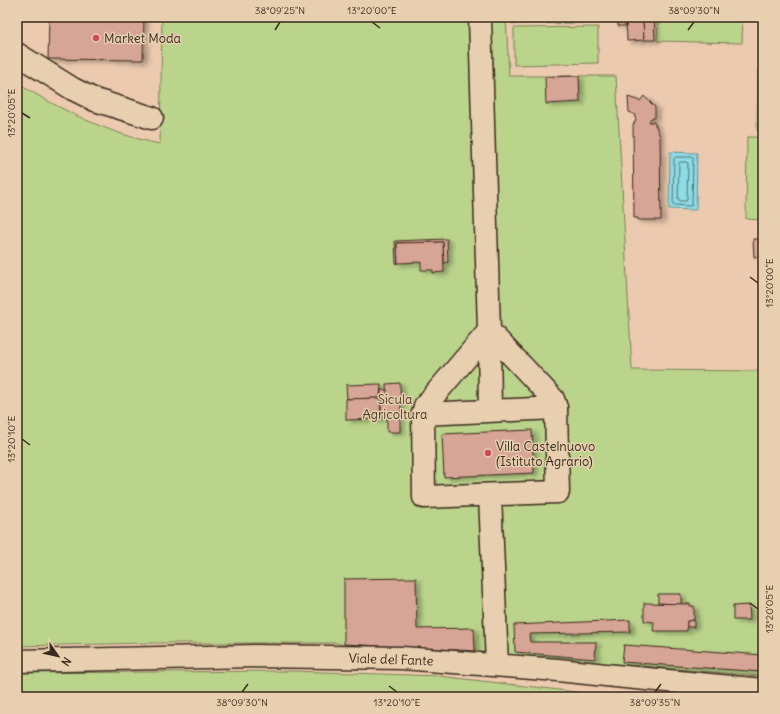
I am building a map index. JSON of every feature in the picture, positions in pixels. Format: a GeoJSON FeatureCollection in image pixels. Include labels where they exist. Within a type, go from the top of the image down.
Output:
{"type":"FeatureCollection","features":[{"type":"Feature","properties":{"kind":"street"},"geometry":{"type":"LineString","coordinates":[[480,17],[490,410]]}},
{"type":"Feature","properties":{"kind":"street"},"geometry":{"type":"LineString","coordinates":[[17,54],[73,89],[90,97],[152,118]]}},
{"type":"Feature","properties":{"kind":"street"},"geometry":{"type":"LineString","coordinates":[[489,331],[553,399],[556,408],[558,492],[424,497],[423,414],[425,406],[489,331]]}},
{"type":"Feature","properties":{"kind":"street"},"geometry":{"type":"LineString","coordinates":[[423,414],[556,408]]}},
{"type":"Feature","properties":{"kind":"street"},"geometry":{"type":"LineString","coordinates":[[490,495],[497,665]]}},
{"type":"Feature","properties":{"kind":"street","name":"Viale del Fante"},"geometry":{"type":"LineString","coordinates":[[17,660],[317,657],[402,658],[497,665],[763,690]]}},
{"type":"Feature","properties":{"kind":"green space","name":"Sicula Agricoltura"},"geometry":{"type":"Polygon","coordinates":[[[162,17],[506,17],[509,76],[616,76],[632,370],[763,371],[763,676],[427,649],[343,645],[337,643],[148,643],[17,646],[17,83],[51,103],[86,120],[122,134],[160,144],[162,17]]]}},
{"type":"Feature","properties":{"kind":"green space"},"geometry":{"type":"Polygon","coordinates":[[[512,17],[596,17],[596,23],[512,24],[512,17]]]}},
{"type":"Feature","properties":{"kind":"green space"},"geometry":{"type":"Polygon","coordinates":[[[658,17],[743,17],[742,43],[657,41],[658,17]]]}},
{"type":"Feature","properties":{"kind":"green space"},"geometry":{"type":"Polygon","coordinates":[[[598,27],[598,63],[514,65],[514,28],[598,27]]]}},
{"type":"Feature","properties":{"kind":"green space"},"geometry":{"type":"Polygon","coordinates":[[[758,69],[763,69],[763,131],[757,131],[758,69]]]}},
{"type":"Feature","properties":{"kind":"green space"},"geometry":{"type":"Polygon","coordinates":[[[747,137],[763,137],[763,220],[746,219],[747,137]]]}},
{"type":"Feature","properties":{"kind":"green space"},"geometry":{"type":"Polygon","coordinates":[[[293,671],[439,676],[619,697],[17,697],[17,673],[293,671]]]}},
{"type":"Feature","properties":{"kind":"water"},"geometry":{"type":"Polygon","coordinates":[[[670,152],[697,153],[696,210],[669,209],[670,152]]]}},
{"type":"Feature","properties":{"kind":"building","name":"Market Moda"},"geometry":{"type":"Polygon","coordinates":[[[49,17],[144,17],[143,60],[48,59],[49,17]]]}},
{"type":"Feature","properties":{"kind":"building"},"geometry":{"type":"Polygon","coordinates":[[[617,17],[626,17],[626,26],[618,26],[617,17]]]}},
{"type":"Feature","properties":{"kind":"building"},"geometry":{"type":"Polygon","coordinates":[[[626,17],[643,17],[644,40],[627,41],[626,17]]]}},
{"type":"Feature","properties":{"kind":"building"},"geometry":{"type":"Polygon","coordinates":[[[643,17],[654,17],[655,40],[644,40],[643,17]]]}},
{"type":"Feature","properties":{"kind":"building"},"geometry":{"type":"Polygon","coordinates":[[[579,76],[580,102],[546,104],[545,77],[579,76]]]}},
{"type":"Feature","properties":{"kind":"building"},"geometry":{"type":"Polygon","coordinates":[[[644,96],[655,107],[655,118],[651,118],[649,122],[654,122],[660,136],[661,220],[638,220],[638,218],[634,218],[633,125],[636,120],[634,114],[629,112],[628,97],[640,101],[644,96]]]}},
{"type":"Feature","properties":{"kind":"building"},"geometry":{"type":"Polygon","coordinates":[[[447,239],[448,262],[444,263],[443,242],[397,243],[398,263],[396,264],[395,241],[447,239]]]}},
{"type":"Feature","properties":{"kind":"building"},"geometry":{"type":"Polygon","coordinates":[[[753,239],[763,239],[763,257],[754,257],[753,239]]]}},
{"type":"Feature","properties":{"kind":"building"},"geometry":{"type":"Polygon","coordinates":[[[443,242],[444,272],[433,273],[433,270],[421,270],[421,262],[398,263],[397,243],[443,242]]]}},
{"type":"Feature","properties":{"kind":"building"},"geometry":{"type":"Polygon","coordinates":[[[400,383],[400,432],[387,432],[387,415],[381,416],[381,401],[387,401],[386,384],[400,383]]]}},
{"type":"Feature","properties":{"kind":"building"},"geometry":{"type":"Polygon","coordinates":[[[381,384],[380,398],[347,399],[346,385],[381,384]]]}},
{"type":"Feature","properties":{"kind":"building"},"geometry":{"type":"Polygon","coordinates":[[[381,390],[387,390],[387,401],[381,401],[381,390]]]}},
{"type":"Feature","properties":{"kind":"building"},"geometry":{"type":"Polygon","coordinates":[[[380,398],[381,419],[346,420],[346,399],[380,398]]]}},
{"type":"Feature","properties":{"kind":"building","name":"Villa Castelnuovo (Istituto Agrario)"},"geometry":{"type":"Polygon","coordinates":[[[532,430],[534,473],[444,477],[442,434],[532,430]]]}},
{"type":"Feature","properties":{"kind":"building"},"geometry":{"type":"Polygon","coordinates":[[[416,578],[417,629],[474,628],[475,651],[344,644],[344,579],[416,578]]]}},
{"type":"Feature","properties":{"kind":"building"},"geometry":{"type":"Polygon","coordinates":[[[658,594],[681,594],[681,604],[658,603],[658,594]]]}},
{"type":"Feature","properties":{"kind":"building"},"geometry":{"type":"Polygon","coordinates":[[[644,603],[690,604],[690,606],[694,606],[694,620],[687,621],[687,631],[653,631],[654,622],[644,621],[644,603]]]}},
{"type":"Feature","properties":{"kind":"building"},"geometry":{"type":"Polygon","coordinates":[[[749,605],[750,620],[733,620],[733,606],[749,605]]]}},
{"type":"Feature","properties":{"kind":"building"},"geometry":{"type":"Polygon","coordinates":[[[630,620],[630,632],[529,634],[530,642],[596,642],[595,659],[515,652],[514,625],[630,620]]]}},
{"type":"Feature","properties":{"kind":"building"},"geometry":{"type":"Polygon","coordinates":[[[694,620],[694,627],[687,627],[687,621],[694,620]]]}},
{"type":"Feature","properties":{"kind":"building"},"geometry":{"type":"Polygon","coordinates":[[[624,645],[763,655],[763,672],[622,662],[624,645]]]}},
{"type":"Feature","properties":{"kind":"place","name":"Market Moda"},"geometry":{"type":"Point","coordinates":[96,38]}},
{"type":"Feature","properties":{"kind":"place","name":"Villa Castelnuovo (Istituto Agrario)"},"geometry":{"type":"Point","coordinates":[488,453]}}]}
